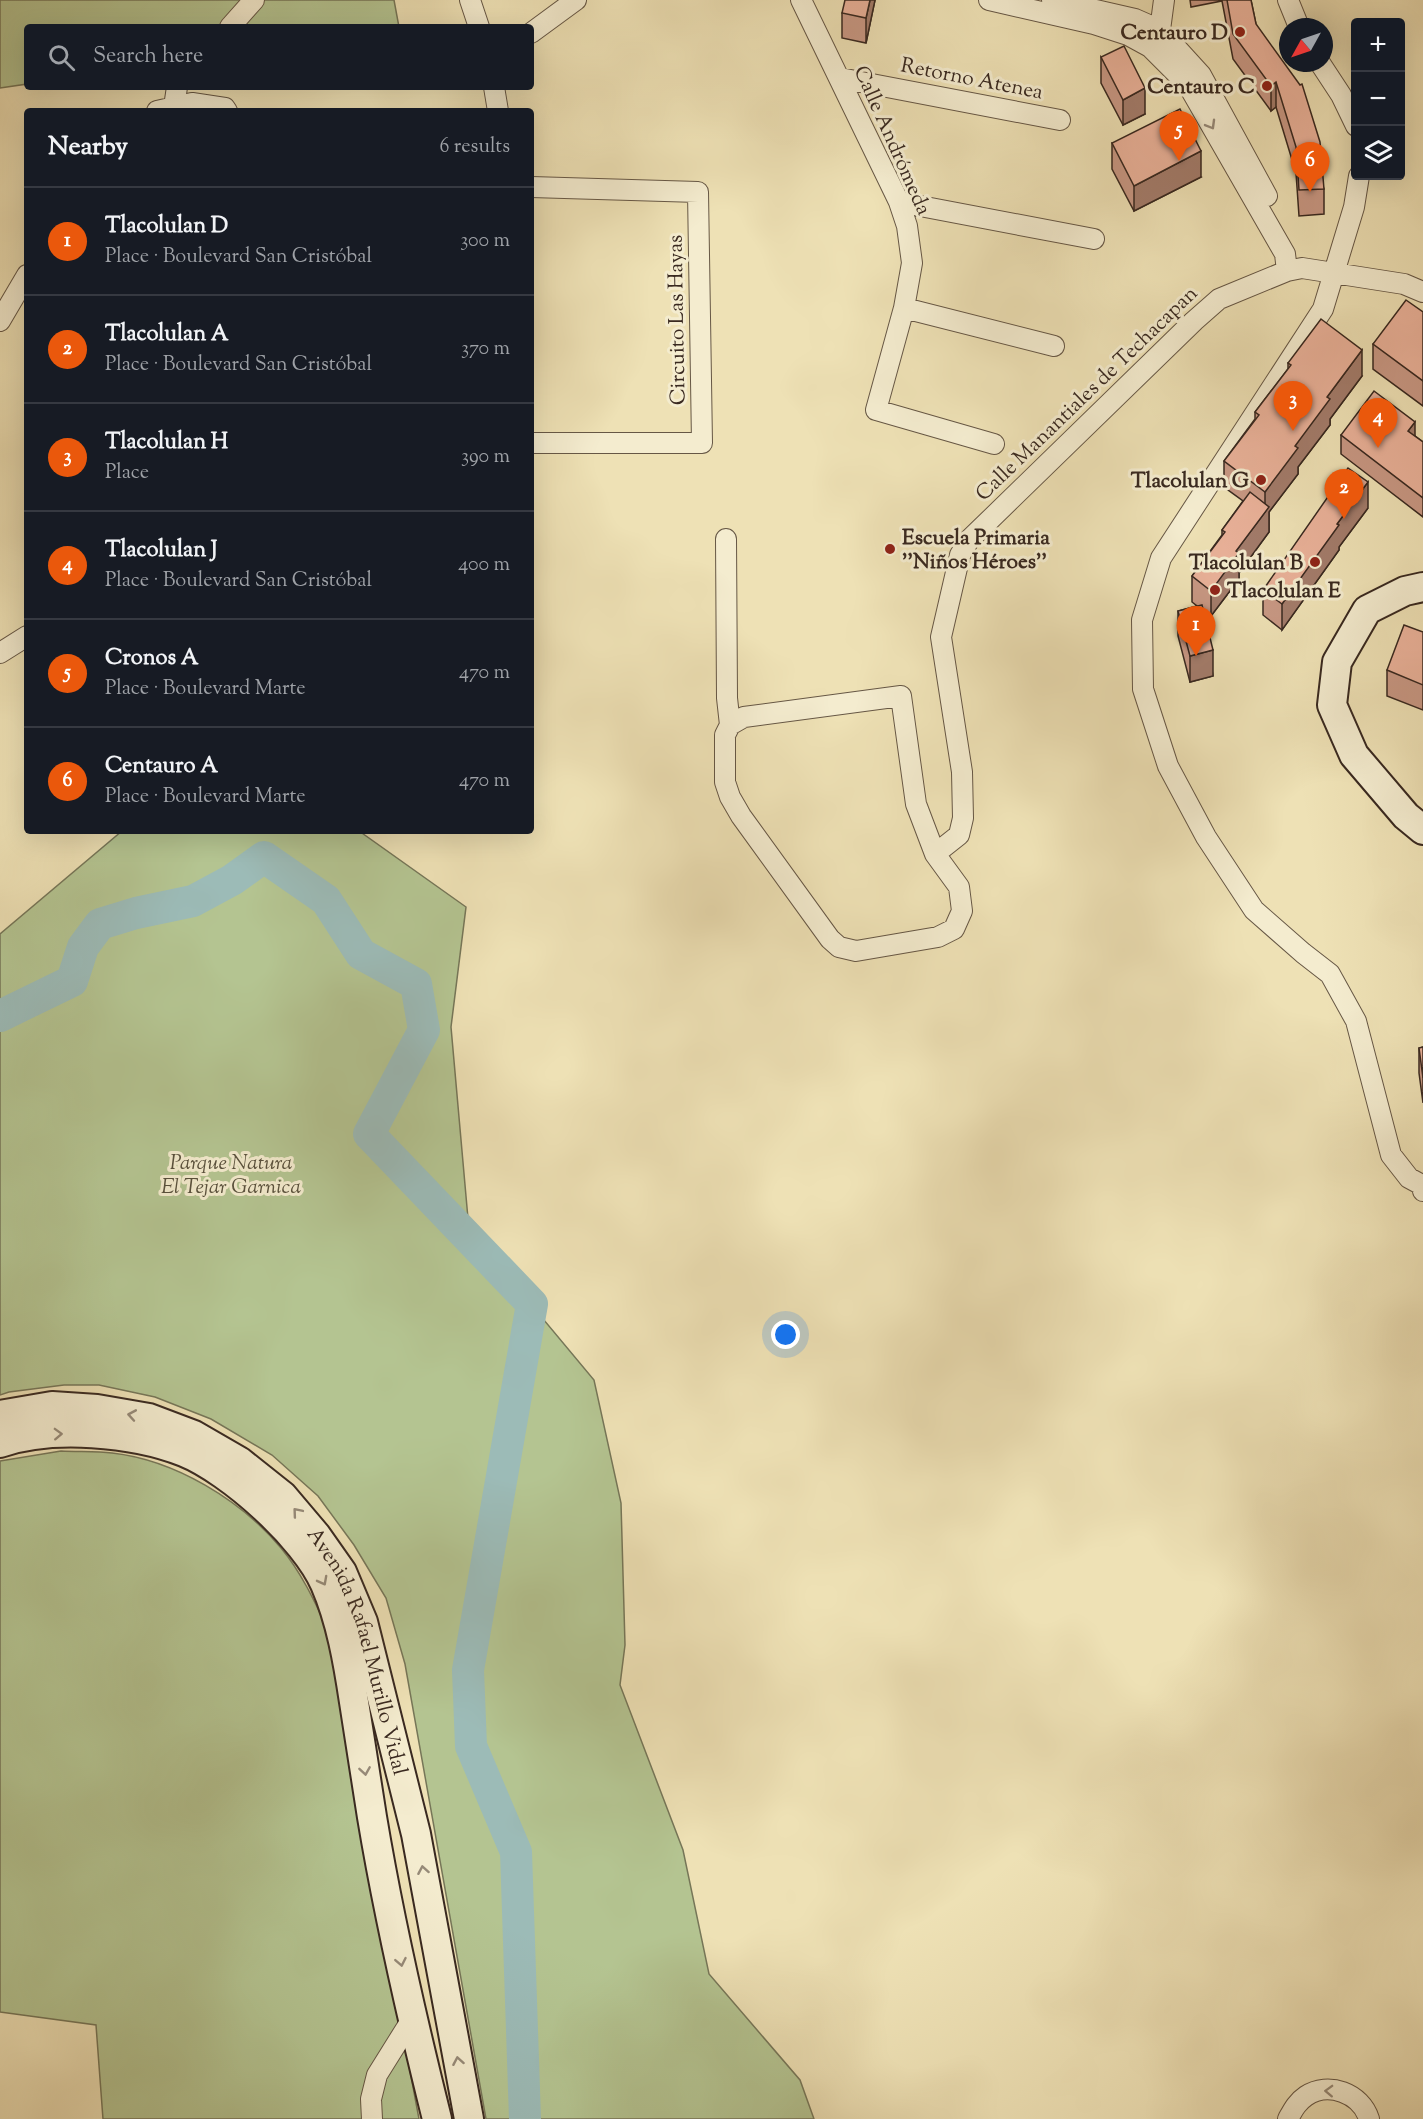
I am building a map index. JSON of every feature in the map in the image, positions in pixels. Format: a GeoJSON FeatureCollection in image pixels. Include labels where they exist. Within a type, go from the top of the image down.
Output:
{"type":"FeatureCollection","features":[{"type":"Feature","properties":{"kind":"main road"},"geometry":{"type":"LineString","coordinates":[[1423,587],[1406,591],[1367,610],[1337,662],[1332,705],[1354,755],[1406,816],[1423,830]]}},
{"type":"Feature","properties":{"kind":"main road","name":"Avenida Rafael Murillo Vidal"},"geometry":{"type":"LineString","coordinates":[[0,1415],[52,1406],[97,1409],[149,1418],[194,1436],[239,1461],[284,1496],[342,1572],[363,1622],[416,1834],[469,2119]]}},
{"type":"Feature","properties":{"kind":"main road","name":"Avenida Rafael Murillo Vidal"},"geometry":{"type":"LineString","coordinates":[[0,1443],[56,1434],[100,1435],[142,1440],[185,1453],[227,1477],[269,1511],[300,1545],[325,1583],[339,1625],[349,1669],[373,1820],[411,2019],[437,2119]]}},
{"type":"Feature","properties":{"kind":"street"},"geometry":{"type":"LineString","coordinates":[[233,24],[254,0]]}},
{"type":"Feature","properties":{"kind":"street"},"geometry":{"type":"LineString","coordinates":[[471,0],[478,24]]}},
{"type":"Feature","properties":{"kind":"street"},"geometry":{"type":"LineString","coordinates":[[534,31],[576,0]]}},
{"type":"Feature","properties":{"kind":"street","name":"Calle Andrómeda"},"geometry":{"type":"LineString","coordinates":[[801,0],[899,202],[907,226],[912,263],[904,308],[876,410],[994,444]]}},
{"type":"Feature","properties":{"kind":"street"},"geometry":{"type":"LineString","coordinates":[[989,0],[1094,24],[1128,35],[1155,39]]}},
{"type":"Feature","properties":{"kind":"street"},"geometry":{"type":"LineString","coordinates":[[1052,0],[1135,19],[1155,39],[1188,85],[1295,269]]}},
{"type":"Feature","properties":{"kind":"street"},"geometry":{"type":"LineString","coordinates":[[1155,39],[1164,0]]}},
{"type":"Feature","properties":{"kind":"street"},"geometry":{"type":"LineString","coordinates":[[1288,0],[1295,18]]}},
{"type":"Feature","properties":{"kind":"street"},"geometry":{"type":"LineString","coordinates":[[1326,72],[1351,116]]}},
{"type":"Feature","properties":{"kind":"street","name":"Retorno Atenea"},"geometry":{"type":"LineString","coordinates":[[840,78],[1060,120]]}},
{"type":"Feature","properties":{"kind":"street"},"geometry":{"type":"LineString","coordinates":[[166,108],[175,90]]}},
{"type":"Feature","properties":{"kind":"street"},"geometry":{"type":"LineString","coordinates":[[494,90],[498,108]]}},
{"type":"Feature","properties":{"kind":"street"},"geometry":{"type":"LineString","coordinates":[[170,108],[192,103],[216,108]]}},
{"type":"Feature","properties":{"kind":"street"},"geometry":{"type":"LineString","coordinates":[[1358,180],[1354,207],[1323,309],[1161,558],[1142,620],[1143,689],[1168,766],[1206,837],[1254,910],[1330,974],[1356,1021],[1391,1155],[1409,1178],[1423,1187]]}},
{"type":"Feature","properties":{"kind":"street","name":"Circuito Las Hayas"},"geometry":{"type":"LineString","coordinates":[[534,188],[698,192],[702,443],[534,443]]}},
{"type":"Feature","properties":{"kind":"street"},"geometry":{"type":"LineString","coordinates":[[899,202],[1094,239]]}},
{"type":"Feature","properties":{"kind":"street","name":"Calle Manantiales de Techacapan"},"geometry":{"type":"LineString","coordinates":[[935,854],[959,835],[963,818],[962,772],[942,638],[960,555],[969,540],[1219,299],[1295,269],[1335,272],[1404,284],[1423,292]]}},
{"type":"Feature","properties":{"kind":"street"},"geometry":{"type":"LineString","coordinates":[[0,321],[24,280]]}},
{"type":"Feature","properties":{"kind":"street"},"geometry":{"type":"LineString","coordinates":[[904,308],[1054,346]]}},
{"type":"Feature","properties":{"kind":"street"},"geometry":{"type":"LineString","coordinates":[[726,538],[727,698],[730,724],[725,735],[726,782],[730,797],[741,816],[830,939],[839,948],[856,951],[938,937],[954,929],[962,911],[959,887],[935,854],[916,804],[902,696],[744,717],[730,724]]}},
{"type":"Feature","properties":{"kind":"street"},"geometry":{"type":"LineString","coordinates":[[0,653],[24,638]]}},
{"type":"Feature","properties":{"kind":"street"},"geometry":{"type":"LineString","coordinates":[[372,2119],[370,2099],[377,2075],[411,2019]]}},
{"type":"Feature","properties":{"kind":"street"},"geometry":{"type":"LineString","coordinates":[[1288,2119],[1295,2106],[1305,2096],[1318,2090],[1333,2090],[1347,2093],[1359,2102],[1369,2119]]}},
{"type":"Feature","properties":{"kind":"green space"},"geometry":{"type":"Polygon","coordinates":[[[0,0],[394,0],[398,24],[24,24],[24,84],[0,88],[0,0]]]}},
{"type":"Feature","properties":{"kind":"green space","name":"Parque Natura El Tejar Garnica"},"geometry":{"type":"Polygon","coordinates":[[[118,834],[363,834],[466,907],[451,1027],[469,1230],[594,1380],[621,1503],[625,1645],[620,1685],[683,1850],[709,1974],[800,2080],[814,2119],[486,2119],[405,1664],[386,1598],[354,1545],[318,1496],[272,1455],[211,1419],[155,1397],[99,1385],[64,1385],[0,1395],[0,934],[118,834]]]}},
{"type":"Feature","properties":{"kind":"green space"},"geometry":{"type":"Polygon","coordinates":[[[61,1451],[106,1452],[136,1457],[183,1473],[205,1485],[247,1514],[265,1530],[288,1557],[307,1586],[327,1628],[419,2119],[103,2119],[96,2025],[0,2012],[0,1461],[61,1451]]]}},
{"type":"Feature","properties":{"kind":"building"},"geometry":{"type":"Polygon","coordinates":[[[845,0],[870,0],[866,18],[842,13],[845,0]]]}},
{"type":"Feature","properties":{"kind":"building"},"geometry":{"type":"Polygon","coordinates":[[[1227,0],[1251,0],[1256,24],[1279,56],[1279,72],[1291,72],[1300,85],[1302,84],[1320,142],[1324,189],[1299,190],[1296,147],[1276,82],[1271,86],[1233,34],[1227,0]]]}},
{"type":"Feature","properties":{"kind":"building"},"geometry":{"type":"Polygon","coordinates":[[[1124,46],[1145,88],[1123,100],[1101,57],[1124,46]]]}},
{"type":"Feature","properties":{"kind":"building"},"geometry":{"type":"Polygon","coordinates":[[[1180,109],[1201,151],[1134,186],[1112,143],[1180,109]]]}},
{"type":"Feature","properties":{"kind":"building"},"geometry":{"type":"Polygon","coordinates":[[[1406,300],[1423,312],[1423,381],[1373,344],[1406,300]]]}},
{"type":"Feature","properties":{"kind":"building"},"geometry":{"type":"Polygon","coordinates":[[[1321,319],[1362,350],[1327,397],[1330,399],[1295,446],[1298,448],[1265,492],[1224,461],[1259,415],[1255,412],[1291,365],[1288,363],[1321,319]]]}},
{"type":"Feature","properties":{"kind":"building"},"geometry":{"type":"Polygon","coordinates":[[[1374,391],[1415,422],[1408,431],[1423,442],[1423,498],[1341,435],[1374,391]]]}},
{"type":"Feature","properties":{"kind":"building"},"geometry":{"type":"Polygon","coordinates":[[[1348,468],[1368,482],[1282,604],[1263,590],[1348,468]]]}},
{"type":"Feature","properties":{"kind":"building"},"geometry":{"type":"Polygon","coordinates":[[[1250,492],[1269,507],[1236,551],[1239,553],[1211,591],[1192,576],[1225,532],[1222,530],[1250,492]]]}},
{"type":"Feature","properties":{"kind":"building"},"geometry":{"type":"Polygon","coordinates":[[[1202,605],[1213,650],[1190,656],[1178,611],[1202,605]]]}},
{"type":"Feature","properties":{"kind":"building"},"geometry":{"type":"Polygon","coordinates":[[[1404,625],[1423,632],[1423,685],[1387,670],[1404,625]]]}},
{"type":"Feature","properties":{"kind":"building"},"geometry":{"type":"Polygon","coordinates":[[[1423,1047],[1423,1078],[1419,1048],[1423,1047]]]}},
{"type":"Feature","properties":{"kind":"waterway"},"geometry":{"type":"LineString","coordinates":[[0,1016],[72,981],[83,947],[100,924],[136,913],[193,901],[232,880],[264,857],[326,900],[361,954],[416,984],[424,1030],[369,1134],[532,1304],[468,1670],[471,1746],[516,1852],[525,2119]]}},
{"type":"Feature","properties":{"kind":"place","name":"Centauro D"},"geometry":{"type":"Point","coordinates":[1240,32]}},
{"type":"Feature","properties":{"kind":"place","name":"Centauro C"},"geometry":{"type":"Point","coordinates":[1267,86]}},
{"type":"Feature","properties":{"kind":"place","name":"Cronos A"},"geometry":{"type":"Point","coordinates":[1179,161]}},
{"type":"Feature","properties":{"kind":"place","name":"Centauro A"},"geometry":{"type":"Point","coordinates":[1310,192]}},
{"type":"Feature","properties":{"kind":"place","name":"Tlacolulan H"},"geometry":{"type":"Point","coordinates":[1293,431]}},
{"type":"Feature","properties":{"kind":"place","name":"Tlacolulan J"},"geometry":{"type":"Point","coordinates":[1378,448]}},
{"type":"Feature","properties":{"kind":"place","name":"Tlacolulan G"},"geometry":{"type":"Point","coordinates":[1261,480]}},
{"type":"Feature","properties":{"kind":"place","name":"Tlacolulan A"},"geometry":{"type":"Point","coordinates":[1344,519]}},
{"type":"Feature","properties":{"kind":"place","name":"Escuela Primaria ''Niños Héroes''"},"geometry":{"type":"Point","coordinates":[890,549]}},
{"type":"Feature","properties":{"kind":"place","name":"Tlacolulan B"},"geometry":{"type":"Point","coordinates":[1315,562]}},
{"type":"Feature","properties":{"kind":"place","name":"Tlacolulan E"},"geometry":{"type":"Point","coordinates":[1215,590]}},
{"type":"Feature","properties":{"kind":"place","name":"Tlacolulan D"},"geometry":{"type":"Point","coordinates":[1196,656]}}]}
